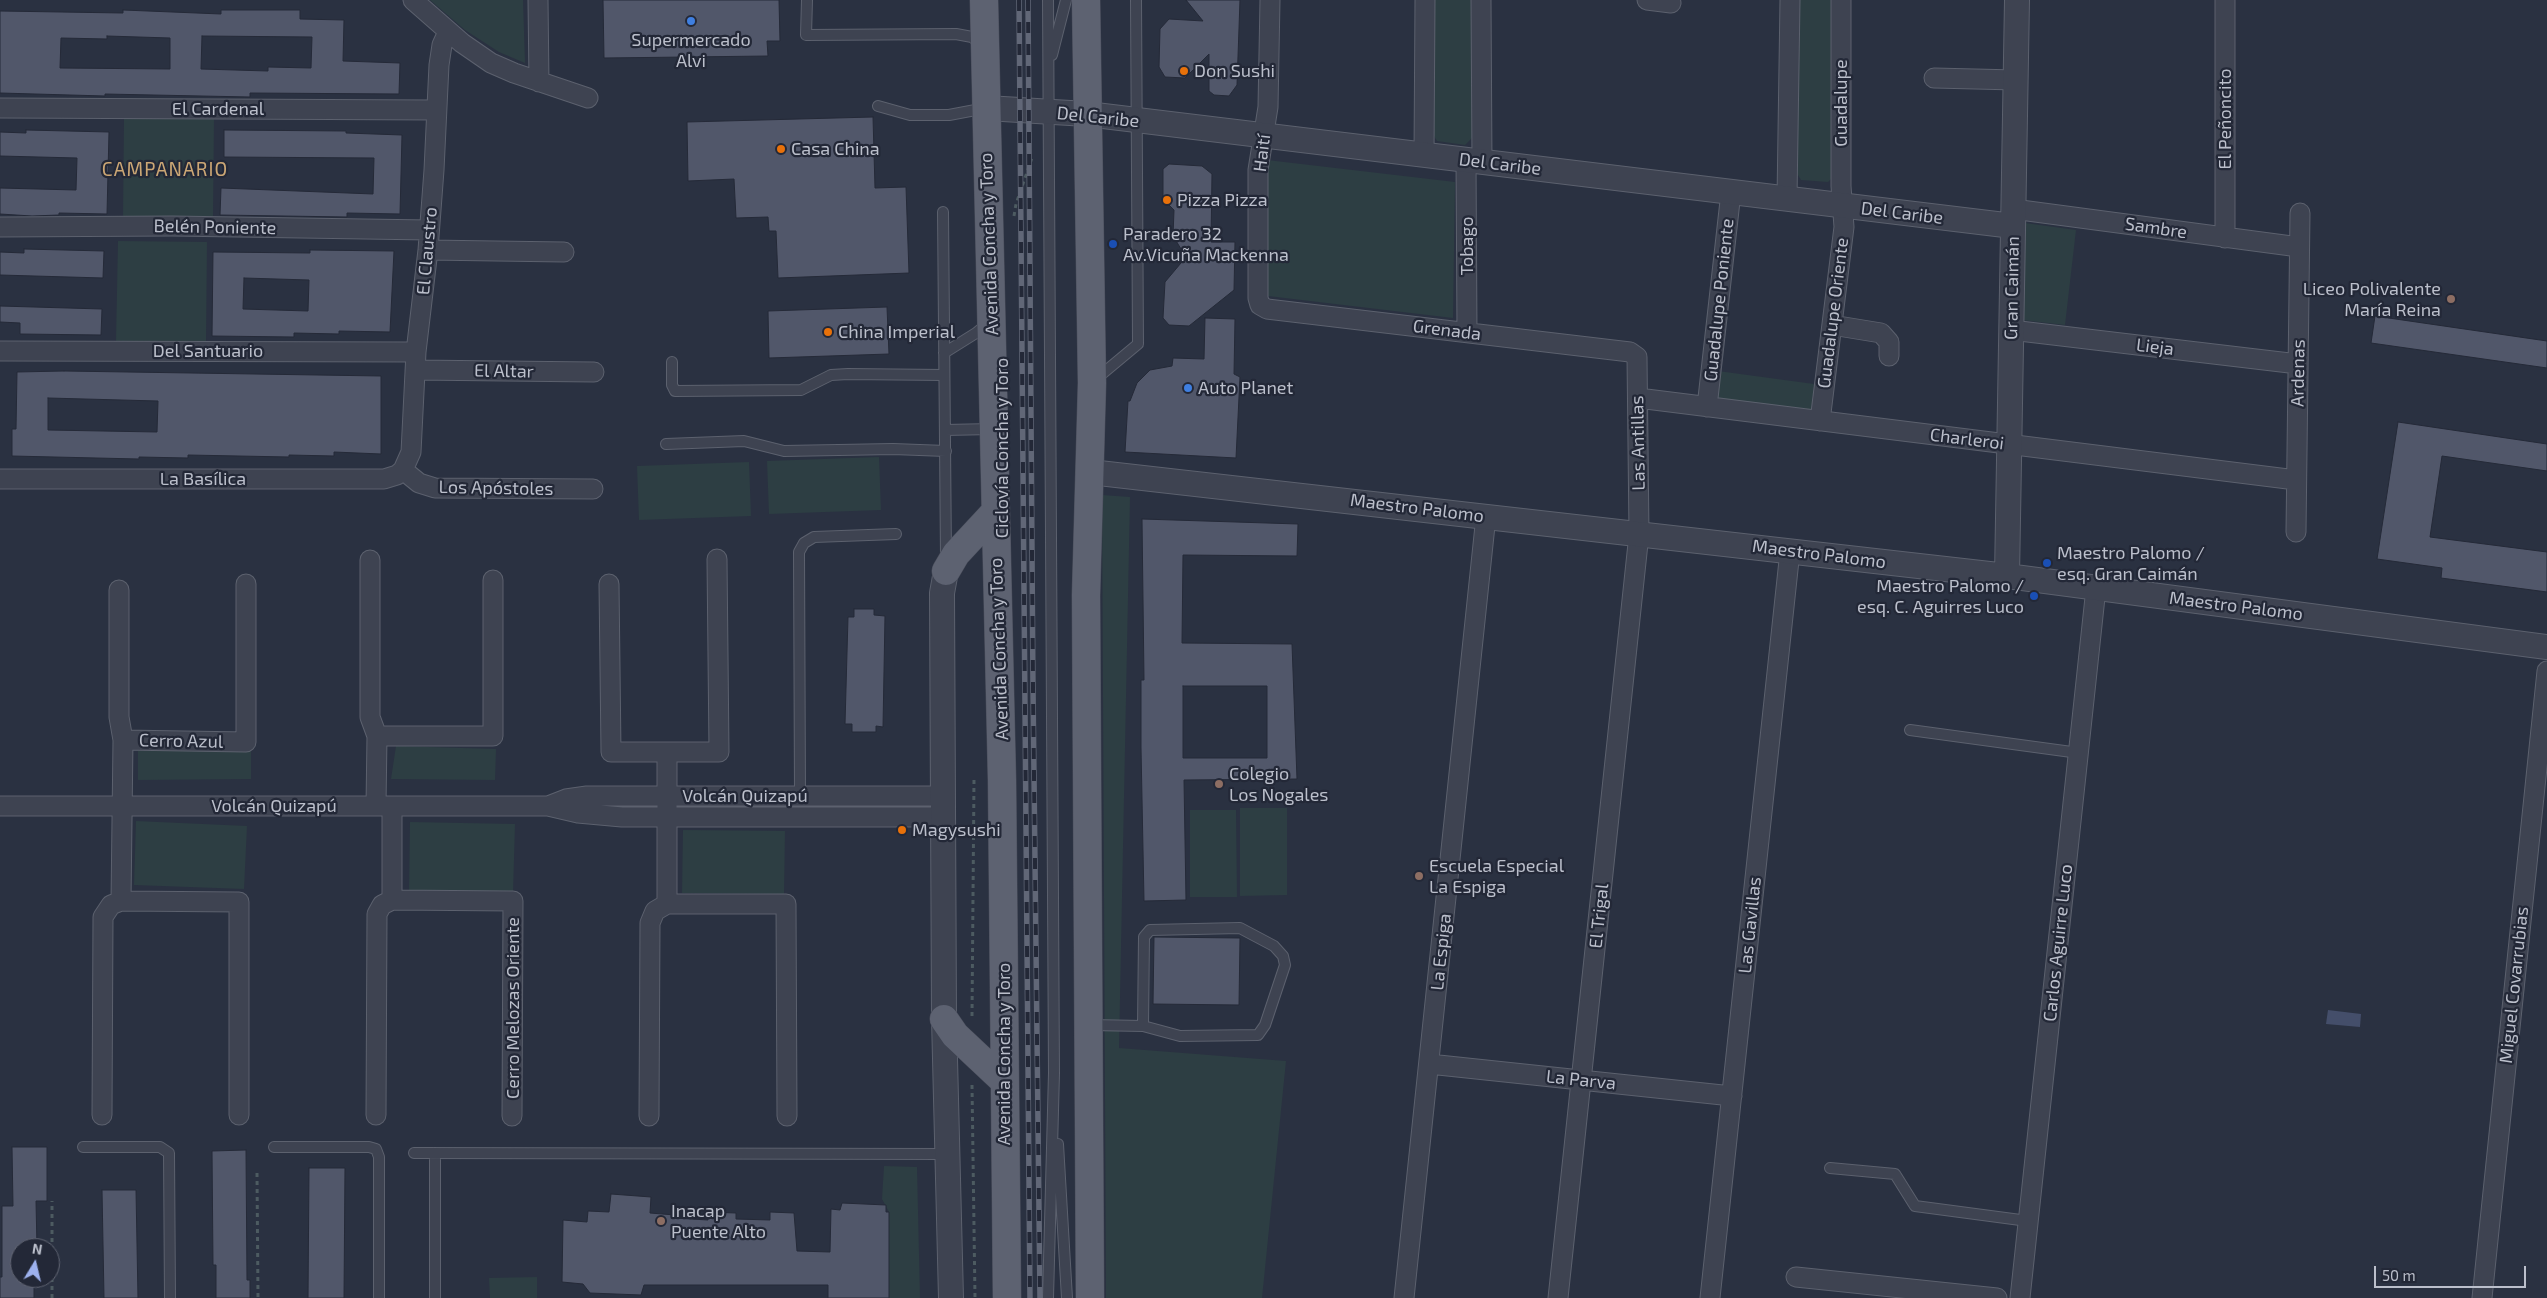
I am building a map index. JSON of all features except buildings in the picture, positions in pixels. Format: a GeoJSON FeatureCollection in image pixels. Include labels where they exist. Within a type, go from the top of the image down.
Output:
{"type":"FeatureCollection","features":[{"type":"Feature","properties":{"kind":"main road","name":"Avenida Concha y Toro"},"geometry":{"type":"LineString","coordinates":[[984,0],[1002,780],[1007,1298]]}},
{"type":"Feature","properties":{"kind":"main road"},"geometry":{"type":"LineString","coordinates":[[1086,0],[1092,383],[1086,595],[1090,1298]]}},
{"type":"Feature","properties":{"kind":"main road"},"geometry":{"type":"LineString","coordinates":[[946,571],[956,554],[995,512]]}},
{"type":"Feature","properties":{"kind":"main road"},"geometry":{"type":"LineString","coordinates":[[944,1019],[955,1035],[1004,1081]]}},
{"type":"Feature","properties":{"kind":"street"},"geometry":{"type":"LineString","coordinates":[[412,0],[448,32],[491,63],[539,82],[588,98]]}},
{"type":"Feature","properties":{"kind":"street"},"geometry":{"type":"LineString","coordinates":[[538,0],[539,82]]}},
{"type":"Feature","properties":{"kind":"street","name":"Haití"},"geometry":{"type":"LineString","coordinates":[[1260,305],[1258,298],[1258,170],[1268,107],[1270,0]]}},
{"type":"Feature","properties":{"kind":"street"},"geometry":{"type":"LineString","coordinates":[[1424,155],[1425,0]]}},
{"type":"Feature","properties":{"kind":"street","name":"Tobago"},"geometry":{"type":"LineString","coordinates":[[1466,332],[1481,0]]}},
{"type":"Feature","properties":{"kind":"street"},"geometry":{"type":"LineString","coordinates":[[1647,0],[1671,3]]}},
{"type":"Feature","properties":{"kind":"street"},"geometry":{"type":"LineString","coordinates":[[1787,199],[1790,0]]}},
{"type":"Feature","properties":{"kind":"street","name":"Guadalupe"},"geometry":{"type":"LineString","coordinates":[[1841,0],[1842,206]]}},
{"type":"Feature","properties":{"kind":"street","name":"Gran Caimán"},"geometry":{"type":"LineString","coordinates":[[2007,576],[2017,0]]}},
{"type":"Feature","properties":{"kind":"street","name":"El Peñoncito"},"geometry":{"type":"LineString","coordinates":[[2225,0],[2225,238]]}},
{"type":"Feature","properties":{"kind":"street","name":"El Claustro"},"geometry":{"type":"LineString","coordinates":[[403,470],[411,452],[415,361],[428,250],[440,55],[448,32]]}},
{"type":"Feature","properties":{"kind":"street"},"geometry":{"type":"LineString","coordinates":[[1934,78],[2016,80]]}},
{"type":"Feature","properties":{"kind":"street","name":"El Cardenal"},"geometry":{"type":"LineString","coordinates":[[0,108],[436,110]]}},
{"type":"Feature","properties":{"kind":"street","name":"Del Caribe"},"geometry":{"type":"LineString","coordinates":[[986,108],[1087,114],[1842,206],[2013,218]]}},
{"type":"Feature","properties":{"kind":"street","name":"Guadalupe Poniente"},"geometry":{"type":"LineString","coordinates":[[1706,407],[1731,192]]}},
{"type":"Feature","properties":{"kind":"street","name":"Guadalupe Oriente"},"geometry":{"type":"LineString","coordinates":[[1820,421],[1844,227],[1842,206]]}},
{"type":"Feature","properties":{"kind":"street","name":"Ardenas"},"geometry":{"type":"LineString","coordinates":[[2296,532],[2300,213]]}},
{"type":"Feature","properties":{"kind":"street","name":"Sambre"},"geometry":{"type":"LineString","coordinates":[[2013,218],[2299,247]]}},
{"type":"Feature","properties":{"kind":"street","name":"Belén Poniente"},"geometry":{"type":"LineString","coordinates":[[0,227],[172,226],[429,230]]}},
{"type":"Feature","properties":{"kind":"street"},"geometry":{"type":"LineString","coordinates":[[428,250],[564,252]]}},
{"type":"Feature","properties":{"kind":"street","name":"Grenada"},"geometry":{"type":"LineString","coordinates":[[1260,305],[1267,308],[1635,354]]}},
{"type":"Feature","properties":{"kind":"street"},"geometry":{"type":"LineString","coordinates":[[1832,324],[1881,333],[1889,342],[1889,356]]}},
{"type":"Feature","properties":{"kind":"street","name":"Lieja"},"geometry":{"type":"LineString","coordinates":[[2011,330],[2298,364]]}},
{"type":"Feature","properties":{"kind":"street","name":"Del Santuario"},"geometry":{"type":"LineString","coordinates":[[0,350],[415,361]]}},
{"type":"Feature","properties":{"kind":"street","name":"Las Antillas"},"geometry":{"type":"LineString","coordinates":[[1635,354],[1638,398],[1639,534]]}},
{"type":"Feature","properties":{"kind":"street","name":"El Altar"},"geometry":{"type":"LineString","coordinates":[[415,361],[594,372]]}},
{"type":"Feature","properties":{"kind":"street","name":"Charleroi"},"geometry":{"type":"LineString","coordinates":[[1638,398],[2296,480]]}},
{"type":"Feature","properties":{"kind":"street","name":"La Basílica"},"geometry":{"type":"LineString","coordinates":[[0,479],[384,479],[398,476],[403,470]]}},
{"type":"Feature","properties":{"kind":"street","name":"Los Apóstoles"},"geometry":{"type":"LineString","coordinates":[[403,470],[419,483],[429,487],[593,489]]}},
{"type":"Feature","properties":{"kind":"street","name":"Maestro Palomo"},"geometry":{"type":"LineString","coordinates":[[1090,472],[2007,576],[2547,647]]}},
{"type":"Feature","properties":{"kind":"street","name":"La Espiga"},"geometry":{"type":"LineString","coordinates":[[1404,1298],[1486,516]]}},
{"type":"Feature","properties":{"kind":"street","name":"El Trigal"},"geometry":{"type":"LineString","coordinates":[[1558,1298],[1639,534]]}},
{"type":"Feature","properties":{"kind":"street","name":"Las Gavillas"},"geometry":{"type":"LineString","coordinates":[[1710,1298],[1790,551]]}},
{"type":"Feature","properties":{"kind":"street"},"geometry":{"type":"LineString","coordinates":[[609,584],[611,752],[719,752],[717,559]]}},
{"type":"Feature","properties":{"kind":"street"},"geometry":{"type":"LineString","coordinates":[[370,560],[370,717],[377,736],[392,900],[382,905],[377,914],[376,1116]]}},
{"type":"Feature","properties":{"kind":"street"},"geometry":{"type":"LineString","coordinates":[[946,571],[942,593],[944,1019],[951,1298]]}},
{"type":"Feature","properties":{"kind":"street"},"geometry":{"type":"LineString","coordinates":[[377,736],[493,736],[492,580]]}},
{"type":"Feature","properties":{"kind":"street","name":"Cerro Azul"},"geometry":{"type":"LineString","coordinates":[[122,901],[123,740],[246,742],[246,584]]}},
{"type":"Feature","properties":{"kind":"street","name":"Carlos Aguirre Luco"},"geometry":{"type":"LineString","coordinates":[[2020,1298],[2096,588]]}},
{"type":"Feature","properties":{"kind":"street"},"geometry":{"type":"LineString","coordinates":[[119,590],[119,717],[123,740]]}},
{"type":"Feature","properties":{"kind":"street","name":"Miguel Covarrubias"},"geometry":{"type":"LineString","coordinates":[[2482,1298],[2547,671]]}},
{"type":"Feature","properties":{"kind":"street"},"geometry":{"type":"LineString","coordinates":[[666,904],[667,752]]}},
{"type":"Feature","properties":{"kind":"street","name":"Volcán Quizapú"},"geometry":{"type":"LineString","coordinates":[[548,806],[566,799],[587,796],[800,796],[944,807]]}},
{"type":"Feature","properties":{"kind":"street","name":"Volcán Quizapú"},"geometry":{"type":"LineString","coordinates":[[0,806],[548,806],[578,814],[666,817],[944,807]]}},
{"type":"Feature","properties":{"kind":"street","name":"Cerro Melozas Oriente"},"geometry":{"type":"LineString","coordinates":[[392,900],[513,901],[512,1116]]}},
{"type":"Feature","properties":{"kind":"street"},"geometry":{"type":"LineString","coordinates":[[102,1115],[104,917],[112,904],[122,901],[239,902],[239,1115]]}},
{"type":"Feature","properties":{"kind":"street"},"geometry":{"type":"LineString","coordinates":[[649,1116],[650,923],[654,911],[666,904],[786,904],[787,1116]]}},
{"type":"Feature","properties":{"kind":"street","name":"La Parva"},"geometry":{"type":"LineString","coordinates":[[1429,1064],[1732,1096]]}},
{"type":"Feature","properties":{"kind":"street"},"geometry":{"type":"LineString","coordinates":[[1796,1277],[1997,1298]]}},
{"type":"Feature","properties":{"kind":"lane"},"geometry":{"type":"LineString","coordinates":[[807,0],[806,35],[956,34],[972,37],[985,49]]}},
{"type":"Feature","properties":{"kind":"lane"},"geometry":{"type":"LineString","coordinates":[[1048,0],[1054,1073],[1048,1298]]}},
{"type":"Feature","properties":{"kind":"lane"},"geometry":{"type":"LineString","coordinates":[[1048,70],[1066,0]]}},
{"type":"Feature","properties":{"kind":"lane"},"geometry":{"type":"LineString","coordinates":[[1092,383],[1138,344],[1136,0]]}},
{"type":"Feature","properties":{"kind":"lane"},"geometry":{"type":"LineString","coordinates":[[878,106],[910,114],[949,115],[986,108]]}},
{"type":"Feature","properties":{"kind":"lane"},"geometry":{"type":"LineString","coordinates":[[942,212],[946,571]]}},
{"type":"Feature","properties":{"kind":"lane"},"geometry":{"type":"LineString","coordinates":[[944,353],[976,333],[992,319]]}},
{"type":"Feature","properties":{"kind":"lane"},"geometry":{"type":"LineString","coordinates":[[672,362],[672,385],[675,391],[801,390],[831,375],[944,375]]}},
{"type":"Feature","properties":{"kind":"lane"},"geometry":{"type":"LineString","coordinates":[[945,430],[993,428]]}},
{"type":"Feature","properties":{"kind":"lane"},"geometry":{"type":"LineString","coordinates":[[666,444],[744,441],[784,451],[893,449],[946,451]]}},
{"type":"Feature","properties":{"kind":"lane"},"geometry":{"type":"LineString","coordinates":[[800,796],[799,552],[804,543],[814,537],[896,534]]}},
{"type":"Feature","properties":{"kind":"lane"},"geometry":{"type":"LineString","coordinates":[[1910,730],[2079,753]]}},
{"type":"Feature","properties":{"kind":"lane"},"geometry":{"type":"LineString","coordinates":[[1087,1025],[1144,1026],[1180,1036],[1258,1035],[1265,1025],[1285,964],[1283,956],[1274,946],[1240,928],[1150,930],[1144,937],[1144,1026]]}},
{"type":"Feature","properties":{"kind":"lane"},"geometry":{"type":"LineString","coordinates":[[1054,1073],[1067,1298]]}},
{"type":"Feature","properties":{"kind":"lane"},"geometry":{"type":"LineString","coordinates":[[274,1146],[369,1147],[376,1149],[378,1156],[379,1298]]}},
{"type":"Feature","properties":{"kind":"lane"},"geometry":{"type":"LineString","coordinates":[[83,1147],[160,1147],[169,1153],[170,1298]]}},
{"type":"Feature","properties":{"kind":"lane"},"geometry":{"type":"LineString","coordinates":[[414,1153],[947,1154]]}},
{"type":"Feature","properties":{"kind":"lane"},"geometry":{"type":"LineString","coordinates":[[435,1153],[435,1298]]}},
{"type":"Feature","properties":{"kind":"lane"},"geometry":{"type":"LineString","coordinates":[[1830,1168],[1895,1174],[1914,1206],[2028,1221]]}},
{"type":"Feature","properties":{"kind":"path"},"geometry":{"type":"LineString","coordinates":[[1014,221],[1016,204],[1034,151]]}},
{"type":"Feature","properties":{"kind":"path"},"geometry":{"type":"LineString","coordinates":[[257,1173],[258,1298]]}},
{"type":"Feature","properties":{"kind":"path"},"geometry":{"type":"LineString","coordinates":[[52,1201],[52,1298]]}},
{"type":"Feature","properties":{"kind":"shaded area"},"geometry":{"type":"Polygon","coordinates":[[[430,0],[523,0],[525,63],[499,52],[465,30],[430,0]]]}},
{"type":"Feature","properties":{"kind":"shaded area"},"geometry":{"type":"Polygon","coordinates":[[[1433,0],[1473,0],[1472,138],[1465,145],[1437,141],[1431,131],[1433,0]]]}},
{"type":"Feature","properties":{"kind":"shaded area"},"geometry":{"type":"Polygon","coordinates":[[[1798,0],[1833,0],[1834,176],[1828,182],[1801,180],[1798,175],[1798,0]]]}},
{"type":"Feature","properties":{"kind":"shaded area"},"geometry":{"type":"Polygon","coordinates":[[[124,118],[214,119],[213,218],[123,217],[124,118]]]}},
{"type":"Feature","properties":{"kind":"shaded area"},"geometry":{"type":"Polygon","coordinates":[[[1267,160],[1455,182],[1453,318],[1268,296],[1267,160]]]}},
{"type":"Feature","properties":{"kind":"shaded area"},"geometry":{"type":"Polygon","coordinates":[[[2025,223],[2076,230],[2065,325],[2022,320],[2025,223]]]}},
{"type":"Feature","properties":{"kind":"shaded area"},"geometry":{"type":"Polygon","coordinates":[[[118,241],[207,242],[206,342],[116,341],[118,241]]]}},
{"type":"Feature","properties":{"kind":"shaded area"},"geometry":{"type":"Polygon","coordinates":[[[1718,371],[1814,384],[1811,414],[1719,402],[1715,393],[1718,371]]]}},
{"type":"Feature","properties":{"kind":"shaded area"},"geometry":{"type":"Polygon","coordinates":[[[879,457],[881,510],[769,514],[767,461],[879,457]]]}},
{"type":"Feature","properties":{"kind":"shaded area"},"geometry":{"type":"Polygon","coordinates":[[[749,462],[751,516],[639,520],[637,466],[749,462]]]}},
{"type":"Feature","properties":{"kind":"shaded area"},"geometry":{"type":"Polygon","coordinates":[[[1102,495],[1130,497],[1119,1048],[1286,1061],[1262,1298],[1106,1298],[1102,495]]]}},
{"type":"Feature","properties":{"kind":"shaded area"},"geometry":{"type":"Polygon","coordinates":[[[396,746],[496,749],[495,780],[391,779],[396,746]]]}},
{"type":"Feature","properties":{"kind":"shaded area"},"geometry":{"type":"Polygon","coordinates":[[[138,751],[251,751],[251,779],[138,780],[138,751]]]}},
{"type":"Feature","properties":{"kind":"shaded area"},"geometry":{"type":"Polygon","coordinates":[[[1240,808],[1287,808],[1287,895],[1240,896],[1240,808]]]}},
{"type":"Feature","properties":{"kind":"shaded area"},"geometry":{"type":"Polygon","coordinates":[[[1190,810],[1236,810],[1237,897],[1190,897],[1190,810]]]}},
{"type":"Feature","properties":{"kind":"shaded area"},"geometry":{"type":"Polygon","coordinates":[[[136,821],[247,826],[244,889],[134,885],[136,821]]]}},
{"type":"Feature","properties":{"kind":"shaded area"},"geometry":{"type":"Polygon","coordinates":[[[410,822],[515,824],[513,894],[409,891],[410,822]]]}},
{"type":"Feature","properties":{"kind":"shaded area"},"geometry":{"type":"Polygon","coordinates":[[[683,830],[785,831],[784,894],[682,893],[683,830]]]}},
{"type":"Feature","properties":{"kind":"shaded area"},"geometry":{"type":"Polygon","coordinates":[[[884,1166],[917,1167],[920,1298],[889,1298],[889,1212],[882,1199],[884,1166]]]}},
{"type":"Feature","properties":{"kind":"shaded area"},"geometry":{"type":"Polygon","coordinates":[[[537,1277],[537,1298],[490,1298],[489,1278],[537,1277]]]}},
{"type":"Feature","properties":{"kind":"water"},"geometry":{"type":"Polygon","coordinates":[[[2328,1010],[2361,1014],[2360,1027],[2326,1024],[2328,1010]]]}},
{"type":"Feature","properties":{"kind":"railway"},"geometry":{"type":"LineString","coordinates":[[1019,0],[1030,1298]]}},
{"type":"Feature","properties":{"kind":"railway"},"geometry":{"type":"LineString","coordinates":[[1028,0],[1040,1298]]}},
{"type":"Feature","properties":{"kind":"place","name":"Supermercado Alvi"},"geometry":{"type":"Point","coordinates":[691,21]}},
{"type":"Feature","properties":{"kind":"place","name":"Don Sushi"},"geometry":{"type":"Point","coordinates":[1184,71]}},
{"type":"Feature","properties":{"kind":"place","name":"Casa China"},"geometry":{"type":"Point","coordinates":[781,149]}},
{"type":"Feature","properties":{"kind":"place","name":"Pizza Pizza"},"geometry":{"type":"Point","coordinates":[1167,200]}},
{"type":"Feature","properties":{"kind":"place","name":"Paradero 32 Av.Vicuña Mackenna"},"geometry":{"type":"Point","coordinates":[1113,244]}},
{"type":"Feature","properties":{"kind":"place","name":"Liceo Polivalente María Reina"},"geometry":{"type":"Point","coordinates":[2451,299]}},
{"type":"Feature","properties":{"kind":"place","name":"China Imperial"},"geometry":{"type":"Point","coordinates":[828,332]}},
{"type":"Feature","properties":{"kind":"place","name":"Auto Planet"},"geometry":{"type":"Point","coordinates":[1188,388]}},
{"type":"Feature","properties":{"kind":"place","name":"Maestro Palomo / esq. Gran Caimán"},"geometry":{"type":"Point","coordinates":[2047,563]}},
{"type":"Feature","properties":{"kind":"place","name":"Maestro Palomo / esq. C. Aguirres Luco"},"geometry":{"type":"Point","coordinates":[2034,596]}},
{"type":"Feature","properties":{"kind":"place","name":"Colegio Los Nogales"},"geometry":{"type":"Point","coordinates":[1219,784]}},
{"type":"Feature","properties":{"kind":"place","name":"Magysushi"},"geometry":{"type":"Point","coordinates":[902,830]}},
{"type":"Feature","properties":{"kind":"place","name":"Escuela Especial La Espiga"},"geometry":{"type":"Point","coordinates":[1419,876]}},
{"type":"Feature","properties":{"kind":"place","name":"Inacap Puente Alto"},"geometry":{"type":"Point","coordinates":[661,1221]}},
{"type":"Feature","properties":{"kind":"district","name":"CAMPANARIO"},"geometry":{"type":"Point","coordinates":[165,170]}}]}
